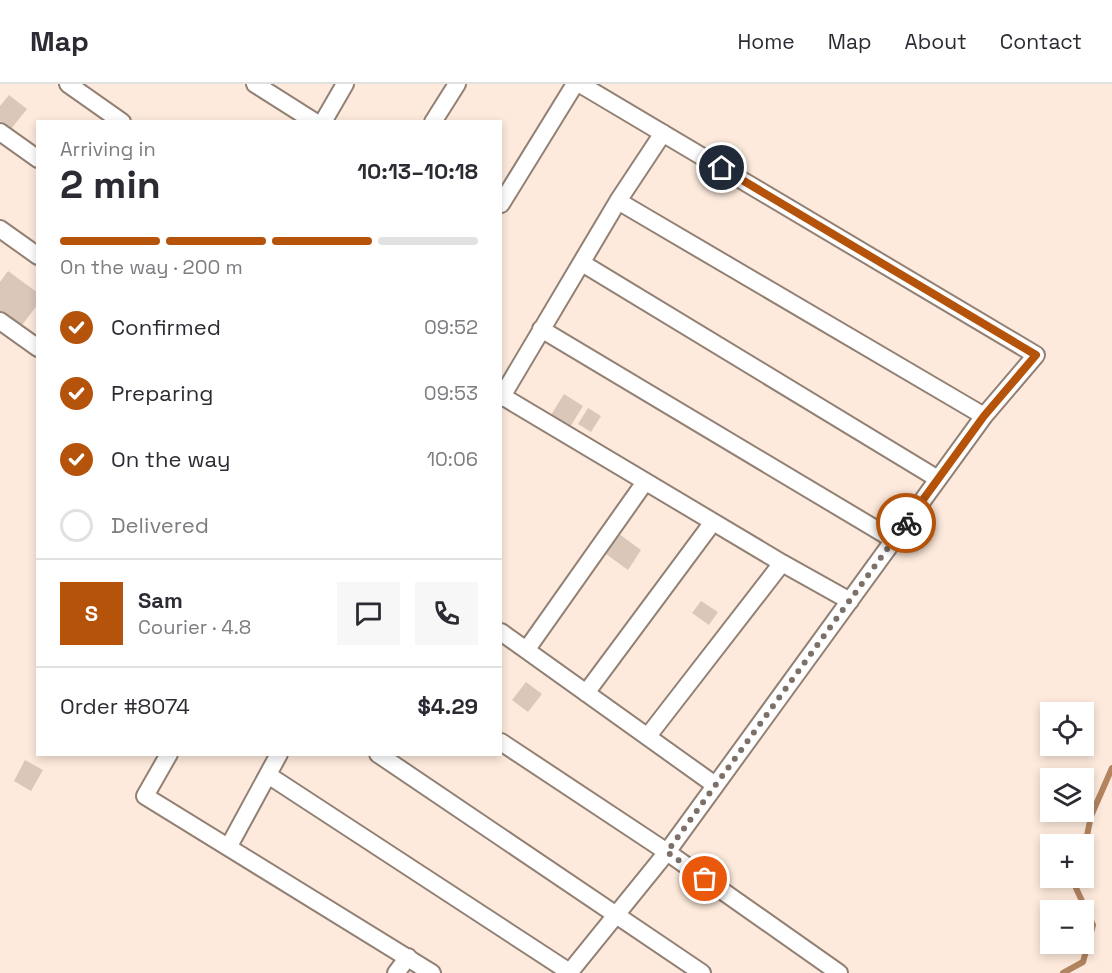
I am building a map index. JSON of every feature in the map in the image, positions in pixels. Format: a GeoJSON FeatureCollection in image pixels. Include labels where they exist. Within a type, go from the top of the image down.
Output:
{"type":"FeatureCollection","features":[{"type":"Feature","properties":{"kind":"street"},"geometry":{"type":"LineString","coordinates":[[68,84],[119,120]]}},
{"type":"Feature","properties":{"kind":"street"},"geometry":{"type":"LineString","coordinates":[[255,84],[312,120]]}},
{"type":"Feature","properties":{"kind":"street"},"geometry":{"type":"LineString","coordinates":[[324,120],[345,84]]}},
{"type":"Feature","properties":{"kind":"street"},"geometry":{"type":"LineString","coordinates":[[434,120],[457,84]]}},
{"type":"Feature","properties":{"kind":"street"},"geometry":{"type":"LineString","coordinates":[[502,202],[574,84]]}},
{"type":"Feature","properties":{"kind":"street"},"geometry":{"type":"LineString","coordinates":[[268,775],[570,973],[667,852],[984,416],[1036,355],[580,84]]}},
{"type":"Feature","properties":{"kind":"street"},"geometry":{"type":"LineString","coordinates":[[0,132],[36,158]]}},
{"type":"Feature","properties":{"kind":"street"},"geometry":{"type":"LineString","coordinates":[[663,133],[618,201],[502,397],[850,601]]}},
{"type":"Feature","properties":{"kind":"street"},"geometry":{"type":"LineString","coordinates":[[618,201],[984,416]]}},
{"type":"Feature","properties":{"kind":"street"},"geometry":{"type":"LineString","coordinates":[[0,229],[36,255]]}},
{"type":"Feature","properties":{"kind":"street"},"geometry":{"type":"LineString","coordinates":[[582,263],[938,479]]}},
{"type":"Feature","properties":{"kind":"street"},"geometry":{"type":"LineString","coordinates":[[0,321],[36,347]]}},
{"type":"Feature","properties":{"kind":"street"},"geometry":{"type":"LineString","coordinates":[[541,329],[894,540]]}},
{"type":"Feature","properties":{"kind":"street"},"geometry":{"type":"LineString","coordinates":[[527,649],[645,482]]}},
{"type":"Feature","properties":{"kind":"street"},"geometry":{"type":"LineString","coordinates":[[586,693],[713,522]]}},
{"type":"Feature","properties":{"kind":"street"},"geometry":{"type":"LineString","coordinates":[[648,736],[782,563]]}},
{"type":"Feature","properties":{"kind":"street"},"geometry":{"type":"LineString","coordinates":[[502,633],[715,785]]}},
{"type":"Feature","properties":{"kind":"street"},"geometry":{"type":"LineString","coordinates":[[502,743],[667,852],[839,973]]}},
{"type":"Feature","properties":{"kind":"street"},"geometry":{"type":"LineString","coordinates":[[168,756],[145,796],[432,973]]}},
{"type":"Feature","properties":{"kind":"street"},"geometry":{"type":"LineString","coordinates":[[229,846],[278,756]]}},
{"type":"Feature","properties":{"kind":"street"},"geometry":{"type":"LineString","coordinates":[[381,756],[702,973]]}},
{"type":"Feature","properties":{"kind":"street"},"geometry":{"type":"LineString","coordinates":[[396,973],[408,957]]}},
{"type":"Feature","properties":{"kind":"building"},"geometry":{"type":"Polygon","coordinates":[[[9,95],[27,109],[11,129],[0,121],[0,106],[9,95]]]}},
{"type":"Feature","properties":{"kind":"building"},"geometry":{"type":"Polygon","coordinates":[[[8,271],[36,292],[36,307],[19,329],[0,315],[0,282],[8,271]]]}},
{"type":"Feature","properties":{"kind":"building"},"geometry":{"type":"Polygon","coordinates":[[[564,394],[583,406],[570,427],[551,415],[564,394]]]}},
{"type":"Feature","properties":{"kind":"building"},"geometry":{"type":"Polygon","coordinates":[[[588,408],[601,416],[591,432],[578,424],[588,408]]]}},
{"type":"Feature","properties":{"kind":"building"},"geometry":{"type":"Polygon","coordinates":[[[619,534],[641,550],[628,570],[606,554],[619,534]]]}},
{"type":"Feature","properties":{"kind":"building"},"geometry":{"type":"Polygon","coordinates":[[[701,601],[718,612],[709,625],[692,613],[701,601]]]}},
{"type":"Feature","properties":{"kind":"building"},"geometry":{"type":"Polygon","coordinates":[[[526,682],[542,694],[528,712],[512,700],[526,682]]]}},
{"type":"Feature","properties":{"kind":"building"},"geometry":{"type":"Polygon","coordinates":[[[25,760],[43,770],[31,791],[14,781],[25,760]]]}},
{"type":"Feature","properties":{"kind":"waterway"},"geometry":{"type":"LineString","coordinates":[[1087,834],[1091,816],[1112,768]]}},
{"type":"Feature","properties":{"kind":"waterway"},"geometry":{"type":"LineString","coordinates":[[1063,973],[1083,962],[1093,925],[1076,888]]}},
{"type":"Feature","properties":{"kind":"way so far"},"geometry":{"type":"LineString","coordinates":[[705,879],[667,852],[906,523]]}},
{"type":"Feature","properties":{"kind":"route"},"geometry":{"type":"LineString","coordinates":[[722,168],[1036,355],[984,416],[906,523]]}}]}
